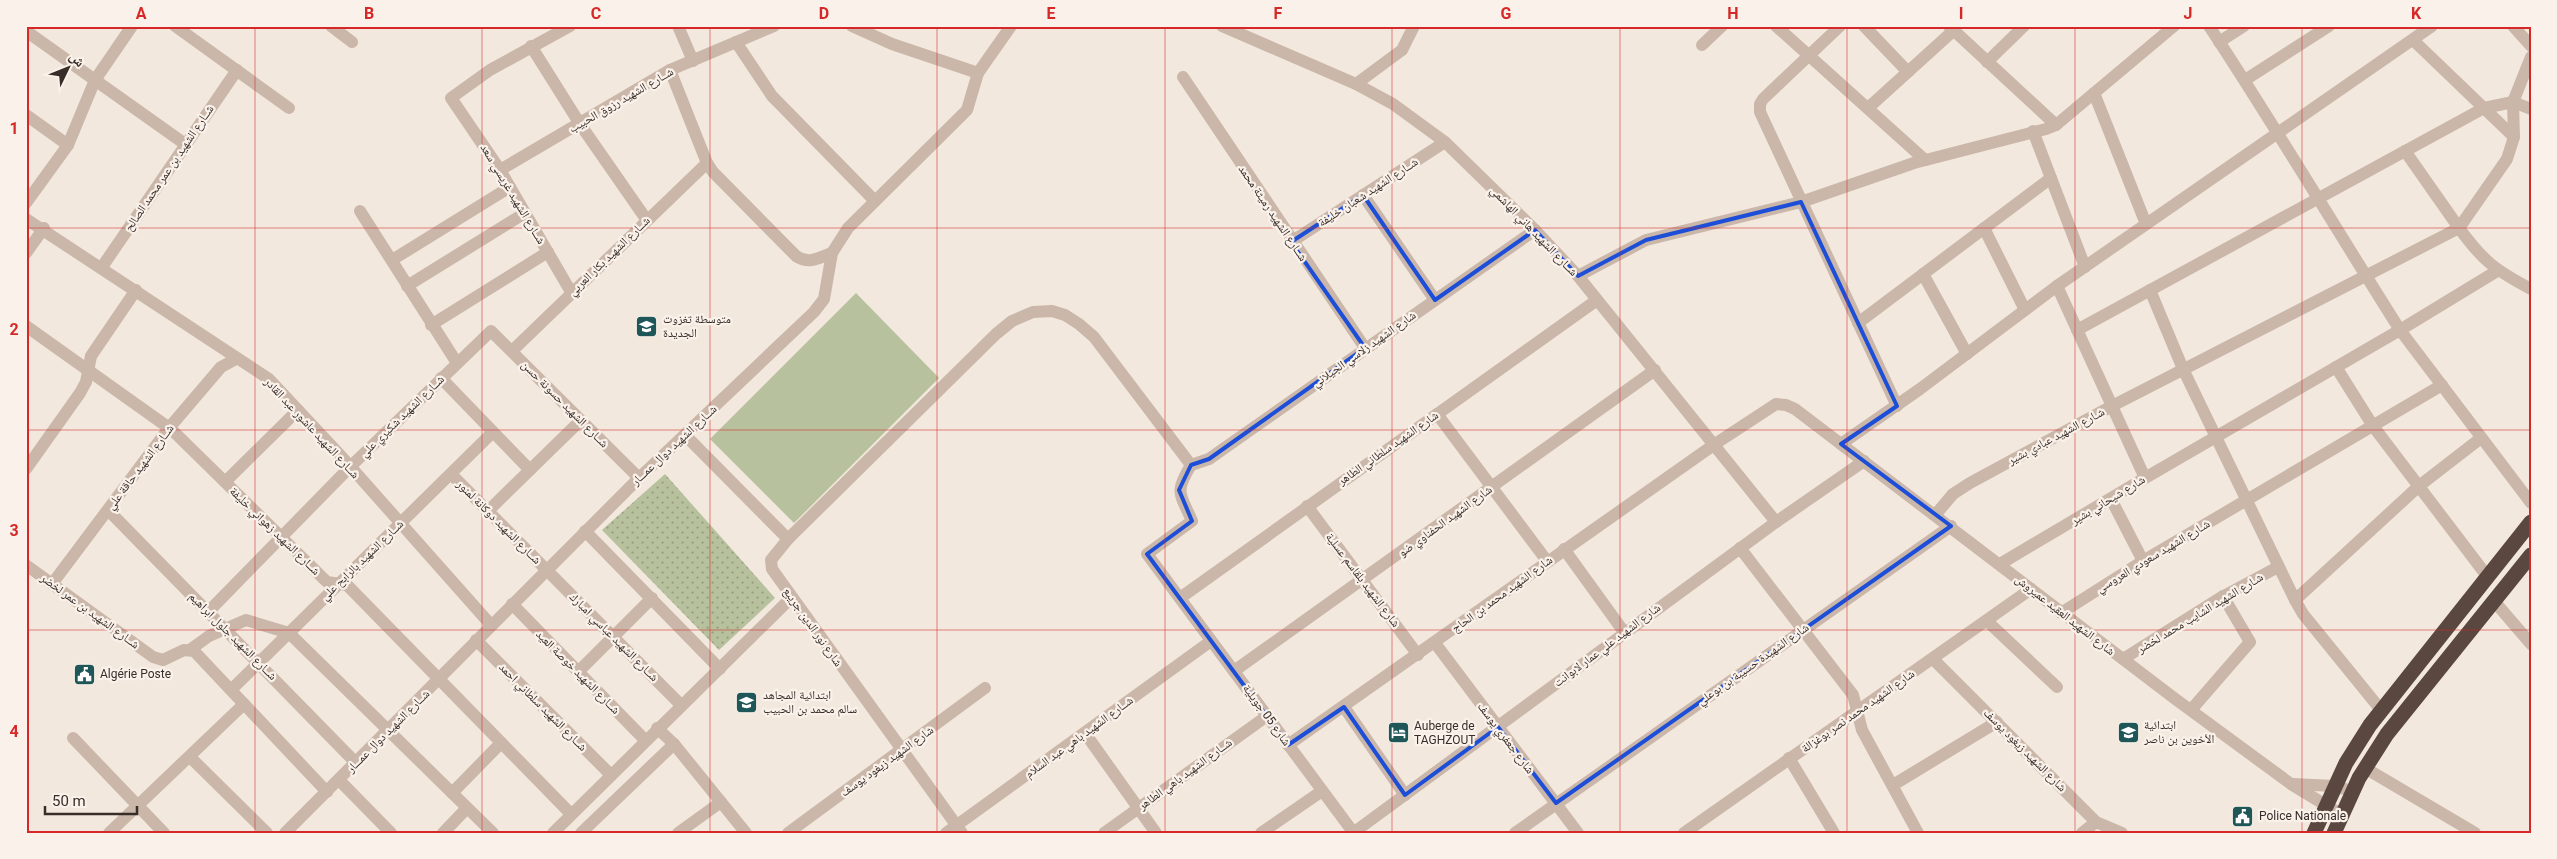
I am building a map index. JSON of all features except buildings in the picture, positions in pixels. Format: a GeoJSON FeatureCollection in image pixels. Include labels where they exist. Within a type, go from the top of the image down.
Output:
{"type":"FeatureCollection","features":[{"type":"Feature","properties":{"kind":"highway"},"geometry":{"type":"LineString","coordinates":[[2314,833],[2334,786],[2355,748],[2381,710],[2531,522]]}},
{"type":"Feature","properties":{"kind":"highway"},"geometry":{"type":"LineString","coordinates":[[2334,833],[2352,791],[2387,734],[2531,555]]}},
{"type":"Feature","properties":{"kind":"street"},"geometry":{"type":"LineString","coordinates":[[26,203],[68,145],[95,80],[132,26]]}},
{"type":"Feature","properties":{"kind":"street"},"geometry":{"type":"LineString","coordinates":[[175,26],[289,108]]}},
{"type":"Feature","properties":{"kind":"street"},"geometry":{"type":"LineString","coordinates":[[331,26],[352,42]]}},
{"type":"Feature","properties":{"kind":"street"},"geometry":{"type":"LineString","coordinates":[[570,26],[531,46],[580,124],[646,220]]}},
{"type":"Feature","properties":{"kind":"street"},"geometry":{"type":"LineString","coordinates":[[678,26],[693,61]]}},
{"type":"Feature","properties":{"kind":"street","name":"شــارع الشهيد رزوق الحبيب"},"geometry":{"type":"LineString","coordinates":[[500,170],[670,70],[774,26]]}},
{"type":"Feature","properties":{"kind":"street"},"geometry":{"type":"LineString","coordinates":[[852,26],[877,37],[978,73]]}},
{"type":"Feature","properties":{"kind":"street"},"geometry":{"type":"LineString","coordinates":[[877,37],[884,26]]}},
{"type":"Feature","properties":{"kind":"street","name":"شــارع الشهيد دوال عمـــار"},"geometry":{"type":"LineString","coordinates":[[289,832],[585,531],[814,312],[824,300],[832,253],[848,228],[967,110],[978,73],[1011,26]]}},
{"type":"Feature","properties":{"kind":"street","name":"شــارع الشهيد هاني الهاشمي"},"geometry":{"type":"LineString","coordinates":[[1222,26],[1356,84],[1393,104],[1445,142],[1535,230],[1578,276],[1776,522]]}},
{"type":"Feature","properties":{"kind":"street"},"geometry":{"type":"LineString","coordinates":[[1244,36],[1254,26]]}},
{"type":"Feature","properties":{"kind":"street"},"geometry":{"type":"LineString","coordinates":[[1356,84],[1402,50],[1414,26]]}},
{"type":"Feature","properties":{"kind":"street"},"geometry":{"type":"LineString","coordinates":[[1702,45],[1722,26]]}},
{"type":"Feature","properties":{"kind":"street"},"geometry":{"type":"LineString","coordinates":[[1776,26],[1925,160]]}},
{"type":"Feature","properties":{"kind":"street"},"geometry":{"type":"LineString","coordinates":[[1840,26],[1763,99],[1759,108],[1896,406]]}},
{"type":"Feature","properties":{"kind":"street"},"geometry":{"type":"LineString","coordinates":[[1864,26],[1908,72]]}},
{"type":"Feature","properties":{"kind":"street"},"geometry":{"type":"LineString","coordinates":[[1987,62],[2024,26]]}},
{"type":"Feature","properties":{"kind":"street"},"geometry":{"type":"LineString","coordinates":[[1578,276],[1646,240],[1801,202],[1925,160],[2056,125],[2174,26]]}},
{"type":"Feature","properties":{"kind":"street"},"geometry":{"type":"LineString","coordinates":[[2209,26],[2279,132],[2363,275],[2400,330],[2531,503]]}},
{"type":"Feature","properties":{"kind":"street"},"geometry":{"type":"LineString","coordinates":[[2219,42],[2244,26]]}},
{"type":"Feature","properties":{"kind":"street"},"geometry":{"type":"LineString","coordinates":[[2245,80],[2329,26]]}},
{"type":"Feature","properties":{"kind":"street"},"geometry":{"type":"LineString","coordinates":[[2513,26],[2531,46]]}},
{"type":"Feature","properties":{"kind":"street"},"geometry":{"type":"LineString","coordinates":[[1868,108],[1908,72],[1951,28],[2056,125]]}},
{"type":"Feature","properties":{"kind":"street"},"geometry":{"type":"LineString","coordinates":[[1841,444],[1896,406],[2057,286],[2413,40],[2425,28]]}},
{"type":"Feature","properties":{"kind":"street"},"geometry":{"type":"LineString","coordinates":[[26,31],[185,144]]}},
{"type":"Feature","properties":{"kind":"street"},"geometry":{"type":"LineString","coordinates":[[2413,40],[2514,137]]}},
{"type":"Feature","properties":{"kind":"street"},"geometry":{"type":"LineString","coordinates":[[736,42],[772,96],[875,201]]}},
{"type":"Feature","properties":{"kind":"street","name":"شــارع الشهيد غريسي سعد"},"geometry":{"type":"LineString","coordinates":[[531,46],[490,70],[452,98],[500,170],[571,292]]}},
{"type":"Feature","properties":{"kind":"street"},"geometry":{"type":"LineString","coordinates":[[2459,228],[2507,159],[2514,137],[2513,102],[2531,57]]}},
{"type":"Feature","properties":{"kind":"street","name":"شــارع الشهيد بن عمر محمد الصالح"},"geometry":{"type":"LineString","coordinates":[[102,267],[237,70]]}},
{"type":"Feature","properties":{"kind":"street"},"geometry":{"type":"LineString","coordinates":[[670,70],[707,163],[796,256],[803,261],[810,261],[832,253]]}},
{"type":"Feature","properties":{"kind":"street","name":"شــارع الشهيد رميثة محمد"},"geometry":{"type":"LineString","coordinates":[[1183,77],[1292,242],[1365,348]]}},
{"type":"Feature","properties":{"kind":"street"},"geometry":{"type":"LineString","coordinates":[[2094,93],[2146,224]]}},
{"type":"Feature","properties":{"kind":"street"},"geometry":{"type":"LineString","coordinates":[[2077,330],[2484,108],[2513,102],[2531,109]]}},
{"type":"Feature","properties":{"kind":"street"},"geometry":{"type":"LineString","coordinates":[[26,115],[68,145]]}},
{"type":"Feature","properties":{"kind":"street"},"geometry":{"type":"LineString","coordinates":[[2033,131],[2085,267]]}},
{"type":"Feature","properties":{"kind":"street","name":"شــارع الشهيد شعبان خليفة"},"geometry":{"type":"LineString","coordinates":[[1292,242],[1445,142]]}},
{"type":"Feature","properties":{"kind":"street"},"geometry":{"type":"LineString","coordinates":[[2405,151],[2475,250],[2497,271],[2531,289]]}},
{"type":"Feature","properties":{"kind":"street","name":"شــارع الشهيد بكار العربي"},"geometry":{"type":"LineString","coordinates":[[512,351],[571,292],[707,163]]}},
{"type":"Feature","properties":{"kind":"street"},"geometry":{"type":"LineString","coordinates":[[1858,323],[2051,178]]}},
{"type":"Feature","properties":{"kind":"street"},"geometry":{"type":"LineString","coordinates":[[392,260],[510,187]]}},
{"type":"Feature","properties":{"kind":"street"},"geometry":{"type":"LineString","coordinates":[[1363,195],[1435,300]]}},
{"type":"Feature","properties":{"kind":"street"},"geometry":{"type":"LineString","coordinates":[[360,211],[457,364]]}},
{"type":"Feature","properties":{"kind":"street"},"geometry":{"type":"LineString","coordinates":[[407,286],[525,213]]}},
{"type":"Feature","properties":{"kind":"street","name":"شــارع الشهيد عاشور عبد القادر"},"geometry":{"type":"LineString","coordinates":[[26,219],[44,228],[236,359],[269,379],[491,625]]}},
{"type":"Feature","properties":{"kind":"street"},"geometry":{"type":"LineString","coordinates":[[26,252],[44,228]]}},
{"type":"Feature","properties":{"kind":"street"},"geometry":{"type":"LineString","coordinates":[[1984,228],[2025,310]]}},
{"type":"Feature","properties":{"kind":"street","name":"شـارع الشهيد عبادي بشير"},"geometry":{"type":"LineString","coordinates":[[1936,514],[1954,494],[1970,483],[2112,406],[2363,275],[2459,228]]}},
{"type":"Feature","properties":{"kind":"street","name":"شارع الشهيد زلاسي الجيلاني"},"geometry":{"type":"LineString","coordinates":[[1192,466],[1208,459],[1535,230]]}},
{"type":"Feature","properties":{"kind":"street"},"geometry":{"type":"LineString","coordinates":[[432,325],[548,252]]}},
{"type":"Feature","properties":{"kind":"street","name":"شارع شيحاني بشير"},"geometry":{"type":"LineString","coordinates":[[2000,564],[2400,330],[2497,271]]}},
{"type":"Feature","properties":{"kind":"street"},"geometry":{"type":"LineString","coordinates":[[1923,274],[1967,354]]}},
{"type":"Feature","properties":{"kind":"street"},"geometry":{"type":"LineString","coordinates":[[2057,286],[2145,478]]}},
{"type":"Feature","properties":{"kind":"street"},"geometry":{"type":"LineString","coordinates":[[29,461],[80,393],[86,382],[91,356],[136,290]]}},
{"type":"Feature","properties":{"kind":"street"},"geometry":{"type":"LineString","coordinates":[[2150,290],[2183,369],[2295,600],[2303,614],[2381,710]]}},
{"type":"Feature","properties":{"kind":"street","name":"شارع الشهيد سلطاني الطاهر"},"geometry":{"type":"LineString","coordinates":[[1180,598],[1597,300]]}},
{"type":"Feature","properties":{"kind":"street"},"geometry":{"type":"LineString","coordinates":[[685,435],[788,539],[996,334],[1012,321],[1033,312],[1052,311],[1065,315],[1094,336],[1192,466]]}},
{"type":"Feature","properties":{"kind":"street","name":"شــارع الشهيد زهواني خليفة"},"geometry":{"type":"LineString","coordinates":[[26,326],[170,428],[327,582],[336,585],[347,585],[572,814]]}},
{"type":"Feature","properties":{"kind":"street","name":"شــارع الشهيد حسونة حسن"},"geometry":{"type":"LineString","coordinates":[[491,331],[639,478]]}},
{"type":"Feature","properties":{"kind":"street","name":"شــارع الشهيد شكيري علي"},"geometry":{"type":"LineString","coordinates":[[209,611],[349,468],[491,331]]}},
{"type":"Feature","properties":{"kind":"street","name":"شــارع الشهيد حاقة علي"},"geometry":{"type":"LineString","coordinates":[[52,584],[170,428],[221,366],[236,359]]}},
{"type":"Feature","properties":{"kind":"street"},"geometry":{"type":"LineString","coordinates":[[2336,367],[2373,426],[2487,576]]}},
{"type":"Feature","properties":{"kind":"street","name":"شارع الشهيد الحفناوي ضو"},"geometry":{"type":"LineString","coordinates":[[1234,671],[1655,370]]}},
{"type":"Feature","properties":{"kind":"street"},"geometry":{"type":"LineString","coordinates":[[441,378],[530,470]]}},
{"type":"Feature","properties":{"kind":"street","name":"شـارع الشهيد سعودي العروسي"},"geometry":{"type":"LineString","coordinates":[[2061,612],[2143,561],[2442,385]]}},
{"type":"Feature","properties":{"kind":"street","name":"شارع الشهيد محمد بن الحاج"},"geometry":{"type":"LineString","coordinates":[[1288,745],[1418,655],[1564,549],[1776,404],[1795,408],[1841,444]]}},
{"type":"Feature","properties":{"kind":"street"},"geometry":{"type":"LineString","coordinates":[[225,482],[298,410]]}},
{"type":"Feature","properties":{"kind":"street"},"geometry":{"type":"LineString","coordinates":[[1437,414],[1547,561]]}},
{"type":"Feature","properties":{"kind":"street"},"geometry":{"type":"LineString","coordinates":[[488,511],[580,421]]}},
{"type":"Feature","properties":{"kind":"street","name":"شــارع الشهيد بالرابح علي"},"geometry":{"type":"LineString","coordinates":[[232,690],[336,585],[493,432]]}},
{"type":"Feature","properties":{"kind":"street"},"geometry":{"type":"LineString","coordinates":[[2295,600],[2419,486],[2482,438]]}},
{"type":"Feature","properties":{"kind":"street","name":"شارع الشهيد العقيد عميروش"},"geometry":{"type":"LineString","coordinates":[[1841,444],[1936,514],[2031,589],[2191,710],[2291,784],[2342,815]]}},
{"type":"Feature","properties":{"kind":"street","name":"شارع الشهيد علي عمار لابوانت"},"geometry":{"type":"LineString","coordinates":[[1353,833],[1624,632],[1864,461]]}},
{"type":"Feature","properties":{"kind":"street","name":"شارع 05 جويلية"},"geometry":{"type":"LineString","coordinates":[[1192,466],[1178,490],[1192,521],[1147,554],[1353,833]]}},
{"type":"Feature","properties":{"kind":"street","name":"شــارع الشهيد دوكانة لمنور"},"geometry":{"type":"LineString","coordinates":[[451,474],[547,570]]}},
{"type":"Feature","properties":{"kind":"street"},"geometry":{"type":"LineString","coordinates":[[2111,499],[2143,561]]}},
{"type":"Feature","properties":{"kind":"street","name":"شارع الشهيد بلقاسم عسلية"},"geometry":{"type":"LineString","coordinates":[[1307,506],[1418,655]]}},
{"type":"Feature","properties":{"kind":"street","name":"شــارع الشهيد جلول ابراهيم"},"geometry":{"type":"LineString","coordinates":[[108,510],[226,628],[356,763]]}},
{"type":"Feature","properties":{"kind":"street","name":"شارع الشهيدة حسيبة بن بوعلي"},"geometry":{"type":"LineString","coordinates":[[1514,833],[1951,526]]}},
{"type":"Feature","properties":{"kind":"street"},"geometry":{"type":"LineString","coordinates":[[585,531],[720,668]]}},
{"type":"Feature","properties":{"kind":"street","name":"شارع نور الدين جريبع"},"geometry":{"type":"LineString","coordinates":[[788,539],[771,560],[771,566],[791,598],[901,750],[955,830]]}},
{"type":"Feature","properties":{"kind":"street"},"geometry":{"type":"LineString","coordinates":[[1740,548],[1853,695],[1862,730],[1918,833]]}},
{"type":"Feature","properties":{"kind":"street"},"geometry":{"type":"LineString","coordinates":[[1564,549],[1624,632]]}},
{"type":"Feature","properties":{"kind":"street","name":"شــارع الشهيد بن عمر لخضر"},"geometry":{"type":"LineString","coordinates":[[26,565],[153,657],[163,660],[190,649]]}},
{"type":"Feature","properties":{"kind":"street","name":"شـارع الشهيد الشايب محمد لخضر"},"geometry":{"type":"LineString","coordinates":[[2123,659],[2223,596],[2278,567]]}},
{"type":"Feature","properties":{"kind":"street","name":"شــارع الشهيد عباسي امبارك"},"geometry":{"type":"LineString","coordinates":[[547,570],[681,705]]}},
{"type":"Feature","properties":{"kind":"street","name":"شارع الشهيد محمد نصر بوغزالة"},"geometry":{"type":"LineString","coordinates":[[1684,833],[2031,589]]}},
{"type":"Feature","properties":{"kind":"street"},"geometry":{"type":"LineString","coordinates":[[2191,710],[2250,642],[2223,596]]}},
{"type":"Feature","properties":{"kind":"street"},"geometry":{"type":"LineString","coordinates":[[578,672],[652,598]]}},
{"type":"Feature","properties":{"kind":"street"},"geometry":{"type":"LineString","coordinates":[[553,833],[610,774],[791,598]]}},
{"type":"Feature","properties":{"kind":"street"},"geometry":{"type":"LineString","coordinates":[[2494,600],[2531,644]]}},
{"type":"Feature","properties":{"kind":"street","name":"شــارع الشهيد خوصة العيد"},"geometry":{"type":"LineString","coordinates":[[512,604],[645,740]]}},
{"type":"Feature","properties":{"kind":"street"},"geometry":{"type":"LineString","coordinates":[[327,792],[232,690],[190,649],[209,636],[246,620],[289,633],[492,833]]}},
{"type":"Feature","properties":{"kind":"street"},"geometry":{"type":"LineString","coordinates":[[1987,621],[2057,687]]}},
{"type":"Feature","properties":{"kind":"street","name":"شــارع الشهيد سلطاني احمد"},"geometry":{"type":"LineString","coordinates":[[476,640],[610,774]]}},
{"type":"Feature","properties":{"kind":"street","name":"شــارع الشهيد باهي عبد السلام"},"geometry":{"type":"LineString","coordinates":[[955,830],[1211,641]]}},
{"type":"Feature","properties":{"kind":"street","name":"شارع جعفري يوسف"},"geometry":{"type":"LineString","coordinates":[[1435,642],[1578,833]]}},
{"type":"Feature","properties":{"kind":"street","name":"شارع الشهيد زيغود يوسف"},"geometry":{"type":"LineString","coordinates":[[1933,659],[2096,822],[2122,833]]}},
{"type":"Feature","properties":{"kind":"street","name":"شارع الشهيد زيغود يوسف"},"geometry":{"type":"LineString","coordinates":[[788,833],[985,688]]}},
{"type":"Feature","properties":{"kind":"street"},"geometry":{"type":"LineString","coordinates":[[109,833],[244,704]]}},
{"type":"Feature","properties":{"kind":"street"},"geometry":{"type":"LineString","coordinates":[[1344,706],[1405,795]]}},
{"type":"Feature","properties":{"kind":"street","name":"شــارع الشهيد باهي الطاهر"},"geometry":{"type":"LineString","coordinates":[[1104,833],[1266,716]]}},
{"type":"Feature","properties":{"kind":"street"},"geometry":{"type":"LineString","coordinates":[[1893,785],[1997,722]]}},
{"type":"Feature","properties":{"kind":"street"},"geometry":{"type":"LineString","coordinates":[[657,728],[674,744],[746,833]]}},
{"type":"Feature","properties":{"kind":"street"},"geometry":{"type":"LineString","coordinates":[[1085,733],[1156,833]]}},
{"type":"Feature","properties":{"kind":"street"},"geometry":{"type":"LineString","coordinates":[[72,738],[164,833]]}},
{"type":"Feature","properties":{"kind":"street"},"geometry":{"type":"LineString","coordinates":[[452,793],[501,743]]}},
{"type":"Feature","properties":{"kind":"street"},"geometry":{"type":"LineString","coordinates":[[581,833],[674,744]]}},
{"type":"Feature","properties":{"kind":"street"},"geometry":{"type":"LineString","coordinates":[[190,757],[267,833]]}},
{"type":"Feature","properties":{"kind":"street"},"geometry":{"type":"LineString","coordinates":[[1789,758],[1834,833]]}},
{"type":"Feature","properties":{"kind":"street"},"geometry":{"type":"LineString","coordinates":[[2365,768],[2475,833]]}},
{"type":"Feature","properties":{"kind":"street"},"geometry":{"type":"LineString","coordinates":[[339,780],[392,833]]}},
{"type":"Feature","properties":{"kind":"street"},"geometry":{"type":"LineString","coordinates":[[2291,784],[2334,786],[2352,791]]}},
{"type":"Feature","properties":{"kind":"street"},"geometry":{"type":"LineString","coordinates":[[1261,833],[1322,791]]}},
{"type":"Feature","properties":{"kind":"street"},"geometry":{"type":"LineString","coordinates":[[678,833],[721,802]]}},
{"type":"Feature","properties":{"kind":"street"},"geometry":{"type":"LineString","coordinates":[[443,833],[467,808]]}},
{"type":"Feature","properties":{"kind":"street"},"geometry":{"type":"LineString","coordinates":[[2082,833],[2096,822]]}},
{"type":"Feature","properties":{"kind":"highlighted area"},"geometry":{"type":"Polygon","coordinates":[[[1363,195],[1435,300],[1535,230],[1578,276],[1646,240],[1801,202],[1897,406],[1841,444],[1951,526],[1556,803],[1498,727],[1405,795],[1344,707],[1288,745],[1147,554],[1192,521],[1179,490],[1191,465],[1209,459],[1365,348],[1291,242],[1363,195]]]}},
{"type":"Feature","properties":{"kind":"green space"},"geometry":{"type":"Polygon","coordinates":[[[856,293],[939,378],[794,523],[710,439],[856,293]]]}},
{"type":"Feature","properties":{"kind":"green space"},"geometry":{"type":"Polygon","coordinates":[[[665,474],[775,598],[719,650],[602,530],[665,474]]]}},
{"type":"Feature","properties":{"kind":"place","name":"متوسطة تغزوت الجديدة"},"geometry":{"type":"Point","coordinates":[647,326]}},
{"type":"Feature","properties":{"kind":"place","name":"Algérie Poste"},"geometry":{"type":"Point","coordinates":[84,674]}},
{"type":"Feature","properties":{"kind":"place","name":"ابتدائية المجاهد سالم محمد بن الحبيب"},"geometry":{"type":"Point","coordinates":[747,702]}},
{"type":"Feature","properties":{"kind":"place","name":"ابتدائية الأخوين بن ناصر"},"geometry":{"type":"Point","coordinates":[2128,732]}},
{"type":"Feature","properties":{"kind":"place","name":"Auberge de TAGHZOUT"},"geometry":{"type":"Point","coordinates":[1398,733]}},
{"type":"Feature","properties":{"kind":"place","name":"Police Nationale"},"geometry":{"type":"Point","coordinates":[2243,816]}}]}
